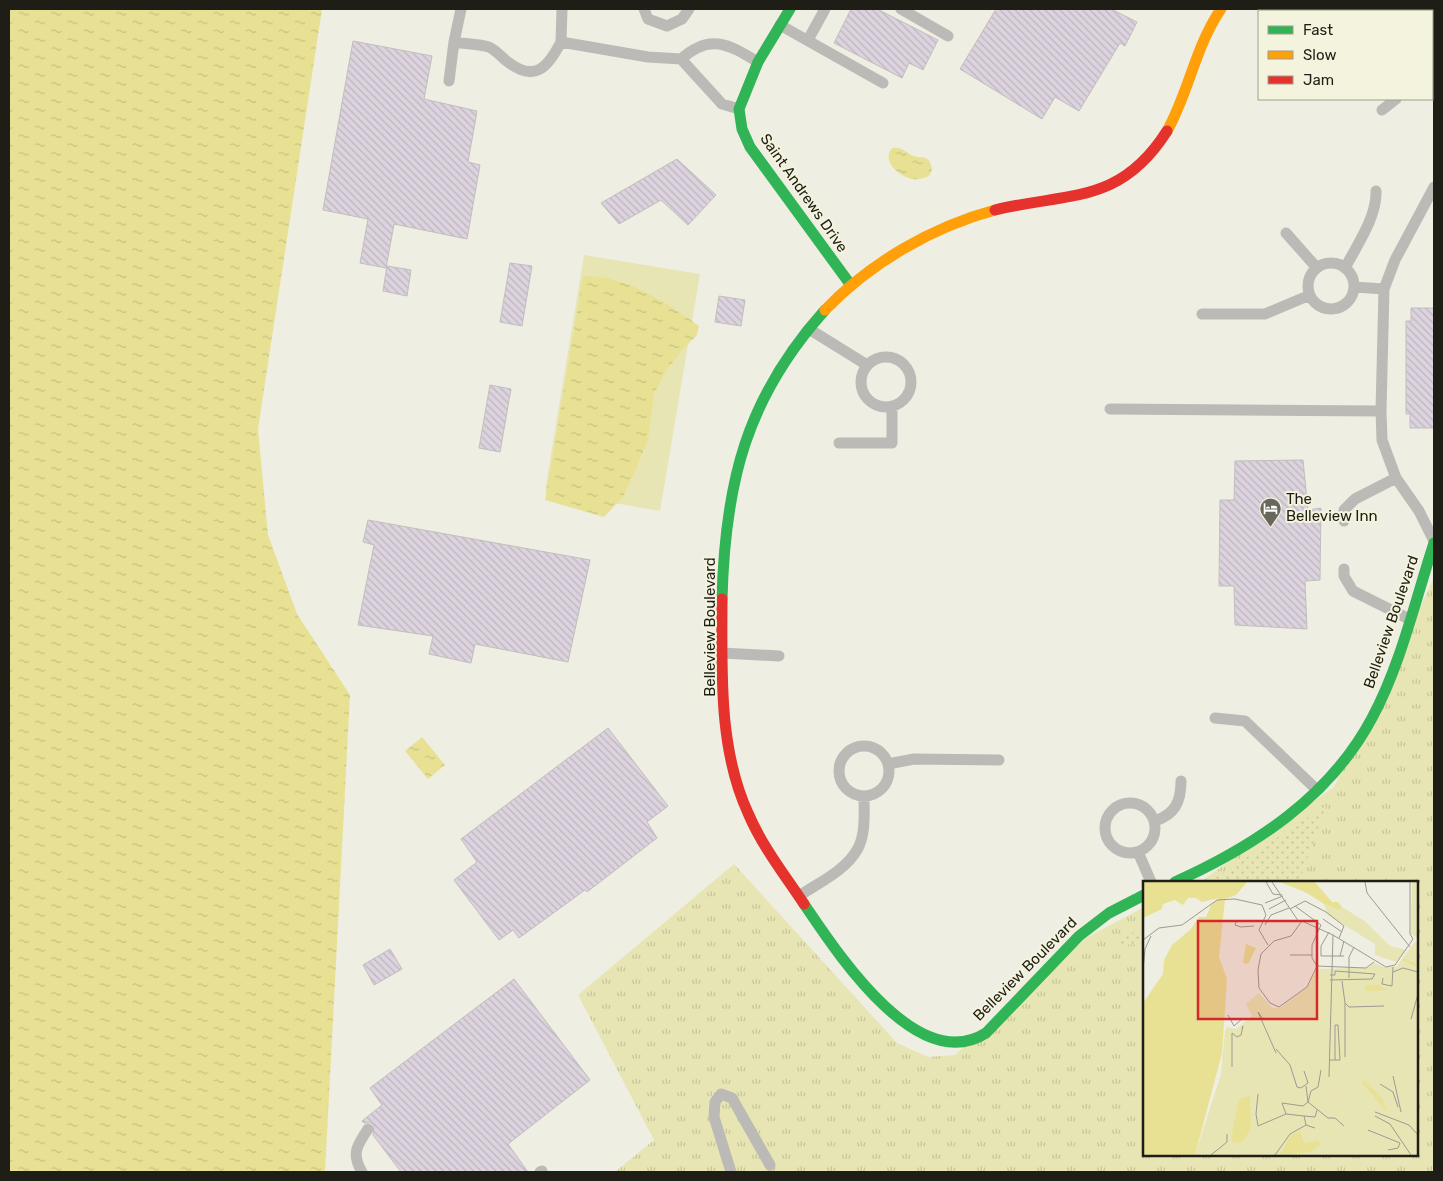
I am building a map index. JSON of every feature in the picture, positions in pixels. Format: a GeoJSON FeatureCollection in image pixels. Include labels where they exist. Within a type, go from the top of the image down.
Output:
{"type":"FeatureCollection","features":[{"type":"Feature","properties":{"kind":"street"},"geometry":{"type":"LineString","coordinates":[[739,109],[758,62],[790,9]]}},
{"type":"Feature","properties":{"kind":"street","name":"Belleview Boulevard"},"geometry":{"type":"LineString","coordinates":[[1143,895],[1120,904],[1078,933],[1000,1018],[977,1038],[955,1044],[928,1040],[907,1027],[866,986],[828,939],[760,838],[742,800],[726,717],[722,653],[724,558],[732,496],[746,439],[766,390],[810,329],[850,284],[924,239],[986,212],[1074,198],[1121,181],[1151,154],[1172,120],[1204,34],[1221,9]]}},
{"type":"Feature","properties":{"kind":"street","name":"Saint Andrews Drive"},"geometry":{"type":"LineString","coordinates":[[739,109],[742,128],[750,147],[850,284]]}},
{"type":"Feature","properties":{"kind":"street","name":"Belleview Boulevard"},"geometry":{"type":"LineString","coordinates":[[1177,881],[1207,868],[1268,832],[1318,791],[1348,756],[1372,718],[1392,674],[1434,542]]}},
{"type":"Feature","properties":{"kind":"lane"},"geometry":{"type":"LineString","coordinates":[[449,81],[461,9]]}},
{"type":"Feature","properties":{"kind":"lane"},"geometry":{"type":"LineString","coordinates":[[454,42],[491,48],[509,64],[524,72],[538,72],[551,61],[561,42],[562,9]]}},
{"type":"Feature","properties":{"kind":"lane"},"geometry":{"type":"LineString","coordinates":[[644,9],[648,19],[667,26],[682,19],[689,9]]}},
{"type":"Feature","properties":{"kind":"lane"},"geometry":{"type":"LineString","coordinates":[[808,40],[825,9]]}},
{"type":"Feature","properties":{"kind":"lane"},"geometry":{"type":"LineString","coordinates":[[901,9],[948,36]]}},
{"type":"Feature","properties":{"kind":"lane"},"geometry":{"type":"LineString","coordinates":[[780,25],[883,83]]}},
{"type":"Feature","properties":{"kind":"lane"},"geometry":{"type":"LineString","coordinates":[[561,42],[648,57],[681,59],[722,104],[739,109]]}},
{"type":"Feature","properties":{"kind":"lane"},"geometry":{"type":"LineString","coordinates":[[681,59],[694,47],[712,43],[729,45],[758,62]]}},
{"type":"Feature","properties":{"kind":"lane"},"geometry":{"type":"LineString","coordinates":[[1382,110],[1395,100]]}},
{"type":"Feature","properties":{"kind":"lane"},"geometry":{"type":"LineString","coordinates":[[1434,187],[1395,260],[1384,288],[1381,411],[1382,440],[1396,478],[1419,511],[1434,542]]}},
{"type":"Feature","properties":{"kind":"lane"},"geometry":{"type":"LineString","coordinates":[[1345,268],[1372,214],[1377,201],[1376,191]]}},
{"type":"Feature","properties":{"kind":"lane"},"geometry":{"type":"LineString","coordinates":[[1286,233],[1317,268]]}},
{"type":"Feature","properties":{"kind":"lane"},"geometry":{"type":"LineString","coordinates":[[1331,263],[1345,268],[1350,274],[1354,287],[1348,301],[1335,309],[1320,306],[1310,295],[1309,280],[1317,268],[1331,263]]}},
{"type":"Feature","properties":{"kind":"lane"},"geometry":{"type":"LineString","coordinates":[[1354,287],[1384,288]]}},
{"type":"Feature","properties":{"kind":"lane"},"geometry":{"type":"LineString","coordinates":[[1202,314],[1265,314],[1310,295]]}},
{"type":"Feature","properties":{"kind":"lane"},"geometry":{"type":"LineString","coordinates":[[810,329],[867,365]]}},
{"type":"Feature","properties":{"kind":"lane"},"geometry":{"type":"LineString","coordinates":[[891,358],[906,366],[910,374],[910,391],[906,398],[892,407],[876,406],[864,395],[861,380],[867,365],[874,360],[891,358]]}},
{"type":"Feature","properties":{"kind":"lane"},"geometry":{"type":"LineString","coordinates":[[839,443],[892,443],[892,407]]}},
{"type":"Feature","properties":{"kind":"lane"},"geometry":{"type":"LineString","coordinates":[[1110,409],[1381,411]]}},
{"type":"Feature","properties":{"kind":"lane"},"geometry":{"type":"LineString","coordinates":[[1344,521],[1344,510],[1354,498],[1396,478]]}},
{"type":"Feature","properties":{"kind":"lane"},"geometry":{"type":"LineString","coordinates":[[1344,570],[1344,576],[1353,591],[1409,619]]}},
{"type":"Feature","properties":{"kind":"lane"},"geometry":{"type":"LineString","coordinates":[[722,653],[780,656]]}},
{"type":"Feature","properties":{"kind":"lane"},"geometry":{"type":"LineString","coordinates":[[1215,718],[1231,718],[1245,721],[1318,791]]}},
{"type":"Feature","properties":{"kind":"lane"},"geometry":{"type":"LineString","coordinates":[[862,745],[871,746],[878,750],[888,764],[889,772],[884,786],[872,795],[864,796],[848,790],[838,776],[838,767],[846,752],[862,745]]}},
{"type":"Feature","properties":{"kind":"lane"},"geometry":{"type":"LineString","coordinates":[[888,764],[914,759],[999,760]]}},
{"type":"Feature","properties":{"kind":"lane"},"geometry":{"type":"LineString","coordinates":[[1155,821],[1172,813],[1181,792],[1181,781]]}},
{"type":"Feature","properties":{"kind":"lane"},"geometry":{"type":"LineString","coordinates":[[799,896],[840,869],[858,850],[864,825],[864,796]]}},
{"type":"Feature","properties":{"kind":"lane"},"geometry":{"type":"LineString","coordinates":[[1122,803],[1138,803],[1151,813],[1155,821],[1154,836],[1150,843],[1138,852],[1122,852],[1109,843],[1104,828],[1109,812],[1122,803]]}},
{"type":"Feature","properties":{"kind":"lane"},"geometry":{"type":"LineString","coordinates":[[1138,852],[1151,881]]}},
{"type":"Feature","properties":{"kind":"lane"},"geometry":{"type":"LineString","coordinates":[[731,1172],[714,1117],[715,1102],[721,1094],[732,1098],[770,1165]]}},
{"type":"Feature","properties":{"kind":"lane"},"geometry":{"type":"LineString","coordinates":[[362,1172],[355,1161],[356,1152],[358,1143],[368,1129]]}},
{"type":"Feature","properties":{"kind":"green space"},"geometry":{"type":"Polygon","coordinates":[[[584,255],[700,274],[660,511],[545,491],[584,255]]]}},
{"type":"Feature","properties":{"kind":"green space"},"geometry":{"type":"Polygon","coordinates":[[[1434,578],[1434,1172],[615,1172],[654,1140],[578,995],[734,864],[897,1043],[928,1057],[955,1055],[1086,938],[1143,908],[1143,1156],[1418,1156],[1418,881],[1201,881],[1334,787],[1434,578]]]}},
{"type":"Feature","properties":{"kind":"green space"},"geometry":{"type":"Polygon","coordinates":[[[1326,806],[1299,881],[1211,881],[1326,806]]]}},
{"type":"Feature","properties":{"kind":"green space"},"geometry":{"type":"Polygon","coordinates":[[[1143,926],[1143,944],[1115,945],[1143,926]]]}},
{"type":"Feature","properties":{"kind":"water"},"geometry":{"type":"Polygon","coordinates":[[[9,9],[322,9],[258,429],[268,535],[297,614],[350,695],[325,1172],[9,1172],[9,9]]]}},
{"type":"Feature","properties":{"kind":"water"},"geometry":{"type":"Polygon","coordinates":[[[892,148],[901,149],[911,155],[927,159],[931,164],[932,170],[929,176],[913,179],[897,172],[890,163],[889,153],[892,148]]]}},
{"type":"Feature","properties":{"kind":"water"},"geometry":{"type":"Polygon","coordinates":[[[583,276],[599,277],[629,285],[659,299],[699,326],[697,335],[666,371],[654,394],[648,440],[623,497],[604,517],[545,500],[583,276]]]}},
{"type":"Feature","properties":{"kind":"water"},"geometry":{"type":"Polygon","coordinates":[[[422,737],[445,765],[428,779],[405,751],[422,737]]]}},
{"type":"Feature","properties":{"kind":"building"},"geometry":{"type":"Polygon","coordinates":[[[851,9],[877,9],[938,40],[923,70],[909,63],[902,78],[834,43],[851,9]]]}},
{"type":"Feature","properties":{"kind":"building"},"geometry":{"type":"Polygon","coordinates":[[[996,9],[1111,9],[1137,22],[1125,46],[1120,43],[1079,111],[1055,97],[1042,119],[960,69],[996,9]]]}},
{"type":"Feature","properties":{"kind":"building"},"geometry":{"type":"Polygon","coordinates":[[[353,41],[432,56],[424,99],[477,111],[468,162],[480,165],[467,239],[394,224],[386,268],[360,263],[368,219],[323,210],[353,41]]]}},
{"type":"Feature","properties":{"kind":"building"},"geometry":{"type":"Polygon","coordinates":[[[677,159],[716,195],[688,225],[661,200],[619,224],[601,203],[677,159]]]}},
{"type":"Feature","properties":{"kind":"building"},"geometry":{"type":"Polygon","coordinates":[[[510,263],[532,266],[522,326],[500,322],[510,263]]]}},
{"type":"Feature","properties":{"kind":"building"},"geometry":{"type":"Polygon","coordinates":[[[387,266],[411,270],[407,296],[383,291],[387,266]]]}},
{"type":"Feature","properties":{"kind":"building"},"geometry":{"type":"Polygon","coordinates":[[[719,296],[745,300],[741,326],[715,322],[719,296]]]}},
{"type":"Feature","properties":{"kind":"building"},"geometry":{"type":"Polygon","coordinates":[[[1411,308],[1434,308],[1434,428],[1410,428],[1410,414],[1406,414],[1406,321],[1411,321],[1411,308]]]}},
{"type":"Feature","properties":{"kind":"building"},"geometry":{"type":"Polygon","coordinates":[[[490,385],[511,389],[500,452],[479,448],[490,385]]]}},
{"type":"Feature","properties":{"kind":"building","name":"The Belleview Inn"},"geometry":{"type":"Polygon","coordinates":[[[1303,460],[1308,510],[1321,508],[1320,580],[1305,581],[1307,629],[1235,625],[1234,586],[1219,586],[1220,500],[1234,500],[1235,461],[1303,460]]]}},
{"type":"Feature","properties":{"kind":"building"},"geometry":{"type":"Polygon","coordinates":[[[368,520],[590,560],[568,662],[475,644],[471,663],[429,654],[433,636],[358,625],[374,545],[363,542],[368,520]]]}},
{"type":"Feature","properties":{"kind":"building"},"geometry":{"type":"Polygon","coordinates":[[[608,728],[668,806],[647,822],[657,838],[587,892],[585,890],[519,938],[513,930],[499,940],[454,880],[477,862],[461,839],[608,728]]]}},
{"type":"Feature","properties":{"kind":"building"},"geometry":{"type":"Polygon","coordinates":[[[390,949],[402,969],[374,985],[363,965],[390,949]]]}},
{"type":"Feature","properties":{"kind":"building"},"geometry":{"type":"Polygon","coordinates":[[[514,979],[590,1080],[508,1144],[528,1172],[401,1172],[373,1135],[374,1125],[362,1121],[382,1105],[370,1088],[514,979]]]}},
{"type":"Feature","properties":{"kind":"traffic: fast"},"geometry":{"type":"LineString","coordinates":[[790,9],[758,62],[739,109],[742,129],[750,147],[850,284]]}},
{"type":"Feature","properties":{"kind":"traffic: fast"},"geometry":{"type":"LineString","coordinates":[[722,599],[728,517],[735,480],[745,444],[758,410],[776,376],[798,343],[825,310]]}},
{"type":"Feature","properties":{"kind":"traffic: fast"},"geometry":{"type":"LineString","coordinates":[[1177,881],[1234,852],[1288,816],[1335,772],[1355,746],[1372,718],[1391,676],[1407,632],[1434,543]]}},
{"type":"Feature","properties":{"kind":"traffic: fast"},"geometry":{"type":"LineString","coordinates":[[804,904],[836,950],[881,1003],[907,1024],[933,1038],[960,1042],[986,1033],[1079,936],[1109,913],[1143,896]]}},
{"type":"Feature","properties":{"kind":"traffic: slow"},"geometry":{"type":"LineString","coordinates":[[1167,131],[1175,116],[1198,54],[1221,9]]}},
{"type":"Feature","properties":{"kind":"traffic: slow"},"geometry":{"type":"LineString","coordinates":[[825,310],[862,277],[903,249],[948,226],[995,210]]}},
{"type":"Feature","properties":{"kind":"traffic: jam"},"geometry":{"type":"LineString","coordinates":[[995,210],[1070,197],[1091,192],[1111,184],[1131,172],[1149,155],[1167,131]]}},
{"type":"Feature","properties":{"kind":"traffic: jam"},"geometry":{"type":"LineString","coordinates":[[722,599],[722,680],[731,762],[738,788],[760,837],[804,904]]}},
{"type":"Feature","properties":{"kind":"place","name":"The Belleview Inn"},"geometry":{"type":"Point","coordinates":[1270,527]}}]}
